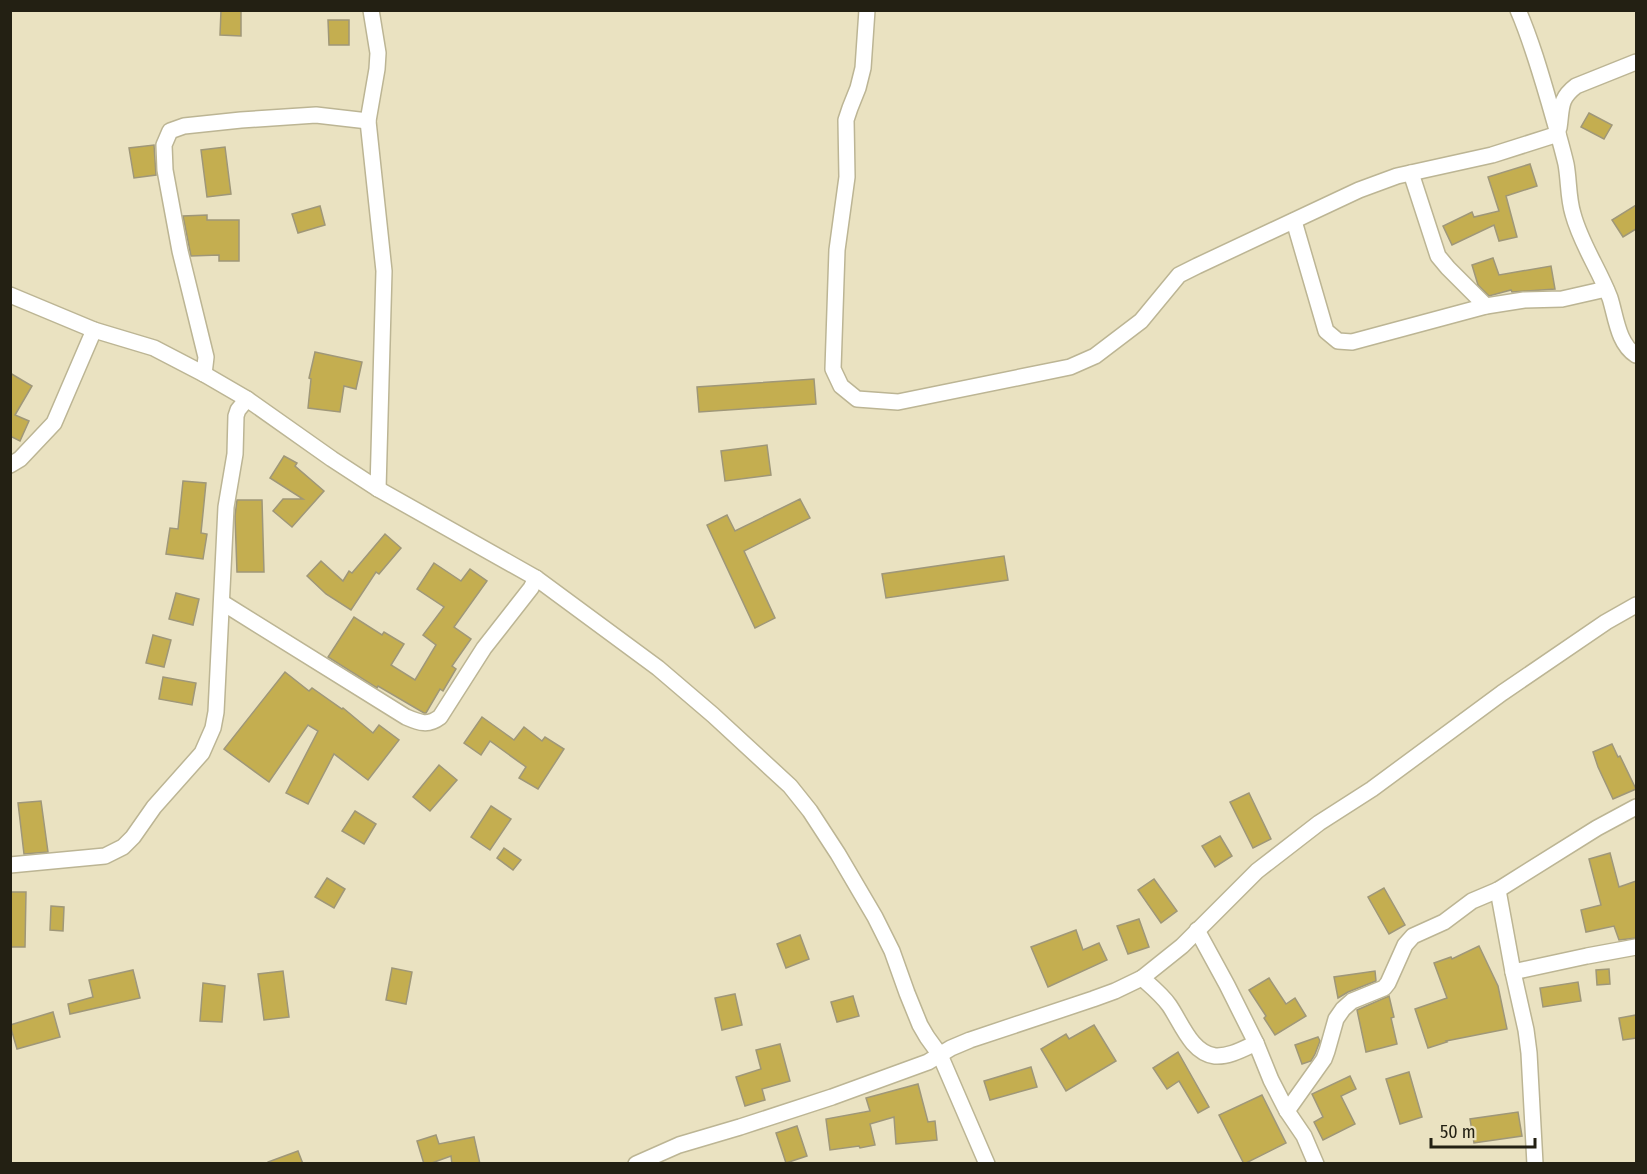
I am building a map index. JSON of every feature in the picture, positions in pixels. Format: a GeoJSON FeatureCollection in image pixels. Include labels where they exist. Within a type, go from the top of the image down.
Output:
{"type":"FeatureCollection","features":[{"type":"Feature","properties":{"kind":"street"},"geometry":{"type":"LineString","coordinates":[[371,10],[378,53],[368,121],[384,271],[378,489]]}},
{"type":"Feature","properties":{"kind":"street"},"geometry":{"type":"LineString","coordinates":[[867,10],[863,68],[846,120],[847,177],[837,250],[832,369],[841,386],[857,399],[898,402],[1070,367],[1095,356],[1141,321],[1179,275],[1359,190],[1396,176],[1492,155],[1558,134]]}},
{"type":"Feature","properties":{"kind":"street"},"geometry":{"type":"LineString","coordinates":[[1518,10],[1528,32],[1558,134],[1566,167],[1572,213],[1606,289],[1623,342],[1636,355]]}},
{"type":"Feature","properties":{"kind":"street"},"geometry":{"type":"LineString","coordinates":[[1558,134],[1564,98],[1568,92],[1576,86],[1636,62]]}},
{"type":"Feature","properties":{"kind":"street"},"geometry":{"type":"LineString","coordinates":[[204,374],[206,357],[180,251],[165,170],[164,145],[170,131],[184,126],[316,115],[368,121]]}},
{"type":"Feature","properties":{"kind":"street"},"geometry":{"type":"LineString","coordinates":[[1411,173],[1438,256],[1486,306]]}},
{"type":"Feature","properties":{"kind":"street"},"geometry":{"type":"LineString","coordinates":[[1294,221],[1326,331],[1338,341],[1352,342],[1486,306],[1524,300],[1562,299],[1606,289]]}},
{"type":"Feature","properties":{"kind":"street"},"geometry":{"type":"LineString","coordinates":[[10,295],[94,330],[154,348],[247,399],[378,489],[536,578],[562,596],[658,668],[767,763],[790,786],[810,812],[875,917],[892,951],[920,1025],[940,1055],[987,1164]]}},
{"type":"Feature","properties":{"kind":"street"},"geometry":{"type":"LineString","coordinates":[[10,465],[20,459],[54,423],[94,330]]}},
{"type":"Feature","properties":{"kind":"street"},"geometry":{"type":"LineString","coordinates":[[10,865],[105,856],[123,847],[154,807],[202,753],[213,728],[216,712],[226,507],[235,454],[236,416],[247,399]]}},
{"type":"Feature","properties":{"kind":"street"},"geometry":{"type":"LineString","coordinates":[[223,603],[406,717],[425,723],[433,722],[441,717],[484,648],[531,588],[536,578]]}},
{"type":"Feature","properties":{"kind":"street"},"geometry":{"type":"LineString","coordinates":[[636,1164],[679,1145],[832,1097],[928,1062],[970,1040],[1093,999],[1142,978],[1169,957],[1257,871],[1319,823],[1372,789],[1502,693],[1606,622],[1636,605]]}},
{"type":"Feature","properties":{"kind":"street"},"geometry":{"type":"LineString","coordinates":[[1287,1111],[1328,1052],[1336,1019],[1342,1009],[1352,1001],[1384,988],[1405,945],[1413,936],[1443,922],[1472,901],[1498,890],[1597,828],[1636,807]]}},
{"type":"Feature","properties":{"kind":"street"},"geometry":{"type":"LineString","coordinates":[[1498,890],[1513,972],[1527,1030],[1535,1164]]}},
{"type":"Feature","properties":{"kind":"street"},"geometry":{"type":"LineString","coordinates":[[1197,930],[1256,1043],[1287,1111],[1304,1136],[1316,1164]]}},
{"type":"Feature","properties":{"kind":"street"},"geometry":{"type":"LineString","coordinates":[[1513,972],[1636,947]]}},
{"type":"Feature","properties":{"kind":"street"},"geometry":{"type":"LineString","coordinates":[[1142,978],[1167,1002],[1192,1042],[1203,1052],[1215,1056],[1231,1054],[1256,1043]]}},
{"type":"Feature","properties":{"kind":"building"},"geometry":{"type":"Polygon","coordinates":[[[221,10],[241,10],[241,36],[220,35],[221,10]]]}},
{"type":"Feature","properties":{"kind":"building"},"geometry":{"type":"Polygon","coordinates":[[[328,20],[349,20],[349,45],[329,45],[328,20]]]}},
{"type":"Feature","properties":{"kind":"building"},"geometry":{"type":"Polygon","coordinates":[[[1589,113],[1612,125],[1604,139],[1581,127],[1589,113]]]}},
{"type":"Feature","properties":{"kind":"building"},"geometry":{"type":"Polygon","coordinates":[[[154,145],[156,175],[134,178],[129,148],[154,145]]]}},
{"type":"Feature","properties":{"kind":"building"},"geometry":{"type":"Polygon","coordinates":[[[225,147],[231,194],[207,197],[201,150],[225,147]]]}},
{"type":"Feature","properties":{"kind":"building"},"geometry":{"type":"Polygon","coordinates":[[[1530,164],[1537,186],[1506,196],[1517,237],[1499,241],[1494,225],[1452,245],[1443,226],[1472,212],[1474,217],[1499,211],[1488,177],[1530,164]]]}},
{"type":"Feature","properties":{"kind":"building"},"geometry":{"type":"Polygon","coordinates":[[[1636,205],[1636,229],[1623,237],[1612,220],[1636,205]]]}},
{"type":"Feature","properties":{"kind":"building"},"geometry":{"type":"Polygon","coordinates":[[[320,206],[325,225],[298,233],[292,214],[320,206]]]}},
{"type":"Feature","properties":{"kind":"building"},"geometry":{"type":"Polygon","coordinates":[[[207,215],[207,220],[239,220],[239,261],[219,261],[219,255],[191,256],[183,216],[207,215]]]}},
{"type":"Feature","properties":{"kind":"building"},"geometry":{"type":"Polygon","coordinates":[[[1493,258],[1499,275],[1551,266],[1555,289],[1512,292],[1511,290],[1489,296],[1478,285],[1472,265],[1493,258]]]}},
{"type":"Feature","properties":{"kind":"building"},"geometry":{"type":"Polygon","coordinates":[[[315,352],[362,362],[356,389],[344,386],[340,412],[308,408],[311,379],[309,378],[315,352]]]}},
{"type":"Feature","properties":{"kind":"building"},"geometry":{"type":"Polygon","coordinates":[[[10,373],[32,386],[15,415],[29,421],[20,441],[10,436],[10,373]]]}},
{"type":"Feature","properties":{"kind":"building"},"geometry":{"type":"Polygon","coordinates":[[[814,379],[816,404],[699,412],[697,387],[814,379]]]}},
{"type":"Feature","properties":{"kind":"building"},"geometry":{"type":"Polygon","coordinates":[[[767,445],[771,475],[725,481],[721,451],[767,445]]]}},
{"type":"Feature","properties":{"kind":"building"},"geometry":{"type":"Polygon","coordinates":[[[284,456],[297,463],[295,466],[324,491],[292,527],[273,511],[283,499],[303,499],[270,478],[284,456]]]}},
{"type":"Feature","properties":{"kind":"building"},"geometry":{"type":"Polygon","coordinates":[[[183,481],[206,483],[201,533],[207,534],[203,559],[166,554],[170,528],[178,529],[183,481]]]}},
{"type":"Feature","properties":{"kind":"building"},"geometry":{"type":"Polygon","coordinates":[[[800,499],[810,518],[744,551],[775,618],[755,628],[707,525],[727,515],[735,531],[800,499]]]}},
{"type":"Feature","properties":{"kind":"building"},"geometry":{"type":"Polygon","coordinates":[[[237,500],[262,500],[264,572],[237,572],[235,516],[237,500]]]}},
{"type":"Feature","properties":{"kind":"building"},"geometry":{"type":"Polygon","coordinates":[[[385,534],[401,548],[379,574],[376,572],[351,610],[326,594],[307,576],[321,561],[343,581],[349,571],[352,573],[385,534]]]}},
{"type":"Feature","properties":{"kind":"building"},"geometry":{"type":"Polygon","coordinates":[[[1004,556],[1008,580],[886,598],[882,574],[1004,556]]]}},
{"type":"Feature","properties":{"kind":"building"},"geometry":{"type":"Polygon","coordinates":[[[434,563],[461,581],[470,569],[487,581],[454,627],[471,639],[452,666],[456,669],[443,691],[440,689],[424,713],[378,686],[377,688],[328,657],[354,617],[382,635],[384,632],[404,644],[391,665],[415,680],[436,645],[423,635],[444,607],[417,589],[434,563]]]}},
{"type":"Feature","properties":{"kind":"building"},"geometry":{"type":"Polygon","coordinates":[[[176,593],[199,599],[193,625],[169,619],[176,593]]]}},
{"type":"Feature","properties":{"kind":"building"},"geometry":{"type":"Polygon","coordinates":[[[153,635],[171,640],[164,667],[146,663],[153,635]]]}},
{"type":"Feature","properties":{"kind":"building"},"geometry":{"type":"Polygon","coordinates":[[[285,672],[309,691],[312,688],[343,708],[373,733],[379,725],[399,740],[368,780],[334,754],[308,804],[286,793],[318,731],[308,725],[269,782],[224,749],[285,672]]]}},
{"type":"Feature","properties":{"kind":"building"},"geometry":{"type":"Polygon","coordinates":[[[163,677],[196,683],[192,705],[159,699],[163,677]]]}},
{"type":"Feature","properties":{"kind":"building"},"geometry":{"type":"Polygon","coordinates":[[[482,717],[514,740],[524,727],[542,741],[545,737],[564,749],[538,789],[519,778],[526,767],[490,741],[481,755],[464,743],[482,717]]]}},
{"type":"Feature","properties":{"kind":"building"},"geometry":{"type":"Polygon","coordinates":[[[1612,744],[1636,789],[1613,799],[1593,752],[1612,744]]]}},
{"type":"Feature","properties":{"kind":"building"},"geometry":{"type":"Polygon","coordinates":[[[439,765],[457,780],[430,811],[413,797],[439,765]]]}},
{"type":"Feature","properties":{"kind":"building"},"geometry":{"type":"Polygon","coordinates":[[[1249,793],[1271,839],[1253,848],[1230,802],[1249,793]]]}},
{"type":"Feature","properties":{"kind":"building"},"geometry":{"type":"Polygon","coordinates":[[[41,801],[48,852],[24,854],[18,803],[41,801]]]}},
{"type":"Feature","properties":{"kind":"building"},"geometry":{"type":"Polygon","coordinates":[[[491,806],[511,819],[490,850],[471,837],[491,806]]]}},
{"type":"Feature","properties":{"kind":"building"},"geometry":{"type":"Polygon","coordinates":[[[355,811],[376,824],[364,844],[342,831],[355,811]]]}},
{"type":"Feature","properties":{"kind":"building"},"geometry":{"type":"Polygon","coordinates":[[[1220,836],[1232,856],[1215,867],[1202,846],[1220,836]]]}},
{"type":"Feature","properties":{"kind":"building"},"geometry":{"type":"Polygon","coordinates":[[[504,848],[521,860],[513,870],[497,858],[504,848]]]}},
{"type":"Feature","properties":{"kind":"building"},"geometry":{"type":"Polygon","coordinates":[[[1610,853],[1619,887],[1636,881],[1636,938],[1619,940],[1614,926],[1586,932],[1581,910],[1601,905],[1589,859],[1610,853]]]}},
{"type":"Feature","properties":{"kind":"building"},"geometry":{"type":"Polygon","coordinates":[[[327,878],[345,889],[334,908],[315,897],[327,878]]]}},
{"type":"Feature","properties":{"kind":"building"},"geometry":{"type":"Polygon","coordinates":[[[1154,879],[1177,911],[1161,923],[1138,890],[1154,879]]]}},
{"type":"Feature","properties":{"kind":"building"},"geometry":{"type":"Polygon","coordinates":[[[1384,888],[1405,925],[1389,934],[1368,897],[1384,888]]]}},
{"type":"Feature","properties":{"kind":"building"},"geometry":{"type":"Polygon","coordinates":[[[10,892],[26,892],[25,947],[10,947],[10,892]]]}},
{"type":"Feature","properties":{"kind":"building"},"geometry":{"type":"Polygon","coordinates":[[[51,906],[64,907],[63,931],[50,930],[51,906]]]}},
{"type":"Feature","properties":{"kind":"building"},"geometry":{"type":"Polygon","coordinates":[[[1139,919],[1149,947],[1128,954],[1117,926],[1139,919]]]}},
{"type":"Feature","properties":{"kind":"building"},"geometry":{"type":"Polygon","coordinates":[[[1076,930],[1083,950],[1099,943],[1107,960],[1048,987],[1031,947],[1076,930]]]}},
{"type":"Feature","properties":{"kind":"building"},"geometry":{"type":"Polygon","coordinates":[[[800,935],[809,959],[786,968],[777,944],[800,935]]]}},
{"type":"Feature","properties":{"kind":"building"},"geometry":{"type":"Polygon","coordinates":[[[1479,946],[1498,986],[1507,1029],[1446,1041],[1428,1048],[1415,1009],[1447,998],[1434,963],[1451,957],[1452,959],[1479,946]]]}},
{"type":"Feature","properties":{"kind":"building"},"geometry":{"type":"Polygon","coordinates":[[[392,968],[412,972],[406,1004],[386,1000],[392,968]]]}},
{"type":"Feature","properties":{"kind":"building"},"geometry":{"type":"Polygon","coordinates":[[[1609,969],[1610,984],[1597,985],[1596,970],[1609,969]]]}},
{"type":"Feature","properties":{"kind":"building"},"geometry":{"type":"Polygon","coordinates":[[[133,970],[140,998],[70,1014],[68,1004],[93,997],[89,980],[133,970]]]}},
{"type":"Feature","properties":{"kind":"building"},"geometry":{"type":"Polygon","coordinates":[[[283,971],[289,1017],[264,1020],[258,974],[283,971]]]}},
{"type":"Feature","properties":{"kind":"building"},"geometry":{"type":"Polygon","coordinates":[[[1375,971],[1376,981],[1338,998],[1334,977],[1375,971]]]}},
{"type":"Feature","properties":{"kind":"building"},"geometry":{"type":"Polygon","coordinates":[[[1269,978],[1286,1004],[1295,998],[1306,1016],[1275,1035],[1249,990],[1269,978]]]}},
{"type":"Feature","properties":{"kind":"building"},"geometry":{"type":"Polygon","coordinates":[[[1578,982],[1581,1001],[1543,1007],[1540,988],[1578,982]]]}},
{"type":"Feature","properties":{"kind":"building"},"geometry":{"type":"Polygon","coordinates":[[[203,983],[225,986],[222,1022],[200,1021],[203,983]]]}},
{"type":"Feature","properties":{"kind":"building"},"geometry":{"type":"Polygon","coordinates":[[[735,994],[742,1025],[722,1030],[715,998],[735,994]]]}},
{"type":"Feature","properties":{"kind":"building"},"geometry":{"type":"Polygon","coordinates":[[[853,996],[859,1016],[837,1022],[831,1002],[853,996]]]}},
{"type":"Feature","properties":{"kind":"building"},"geometry":{"type":"Polygon","coordinates":[[[1389,996],[1397,1044],[1366,1052],[1357,1010],[1389,996]]]}},
{"type":"Feature","properties":{"kind":"building"},"geometry":{"type":"Polygon","coordinates":[[[53,1012],[60,1037],[17,1049],[10,1025],[53,1012]]]}},
{"type":"Feature","properties":{"kind":"building"},"geometry":{"type":"Polygon","coordinates":[[[1636,1015],[1636,1038],[1623,1040],[1619,1018],[1636,1015]]]}},
{"type":"Feature","properties":{"kind":"building"},"geometry":{"type":"Polygon","coordinates":[[[1094,1025],[1116,1061],[1066,1091],[1041,1049],[1066,1034],[1069,1039],[1094,1025]]]}},
{"type":"Feature","properties":{"kind":"building"},"geometry":{"type":"Polygon","coordinates":[[[1318,1037],[1320,1041],[1311,1061],[1302,1064],[1295,1045],[1318,1037]]]}},
{"type":"Feature","properties":{"kind":"building"},"geometry":{"type":"Polygon","coordinates":[[[780,1044],[790,1081],[762,1089],[765,1100],[745,1106],[736,1077],[761,1069],[756,1050],[780,1044]]]}},
{"type":"Feature","properties":{"kind":"building"},"geometry":{"type":"Polygon","coordinates":[[[1178,1052],[1209,1107],[1198,1113],[1179,1081],[1167,1089],[1153,1068],[1178,1052]]]}},
{"type":"Feature","properties":{"kind":"building"},"geometry":{"type":"Polygon","coordinates":[[[1031,1067],[1037,1087],[990,1100],[984,1081],[1031,1067]]]}},
{"type":"Feature","properties":{"kind":"building"},"geometry":{"type":"Polygon","coordinates":[[[1409,1072],[1422,1117],[1400,1124],[1386,1079],[1409,1072]]]}},
{"type":"Feature","properties":{"kind":"building"},"geometry":{"type":"Polygon","coordinates":[[[1350,1076],[1356,1089],[1341,1096],[1355,1124],[1323,1140],[1314,1122],[1323,1117],[1312,1094],[1350,1076]]]}},
{"type":"Feature","properties":{"kind":"building"},"geometry":{"type":"Polygon","coordinates":[[[918,1084],[928,1122],[935,1121],[937,1140],[896,1144],[894,1117],[870,1124],[875,1145],[830,1150],[826,1119],[870,1111],[866,1098],[918,1084]]]}},
{"type":"Feature","properties":{"kind":"building"},"geometry":{"type":"Polygon","coordinates":[[[1262,1095],[1286,1143],[1244,1164],[1219,1115],[1262,1095]]]}},
{"type":"Feature","properties":{"kind":"building"},"geometry":{"type":"Polygon","coordinates":[[[1518,1112],[1522,1136],[1474,1143],[1470,1119],[1518,1112]]]}},
{"type":"Feature","properties":{"kind":"building"},"geometry":{"type":"Polygon","coordinates":[[[797,1126],[807,1156],[786,1163],[776,1133],[797,1126]]]}},
{"type":"Feature","properties":{"kind":"building"},"geometry":{"type":"Polygon","coordinates":[[[436,1135],[439,1144],[474,1137],[480,1164],[452,1164],[451,1156],[424,1164],[417,1141],[436,1135]]]}},
{"type":"Feature","properties":{"kind":"building"},"geometry":{"type":"Polygon","coordinates":[[[298,1151],[303,1164],[268,1164],[268,1162],[298,1151]]]}}]}
